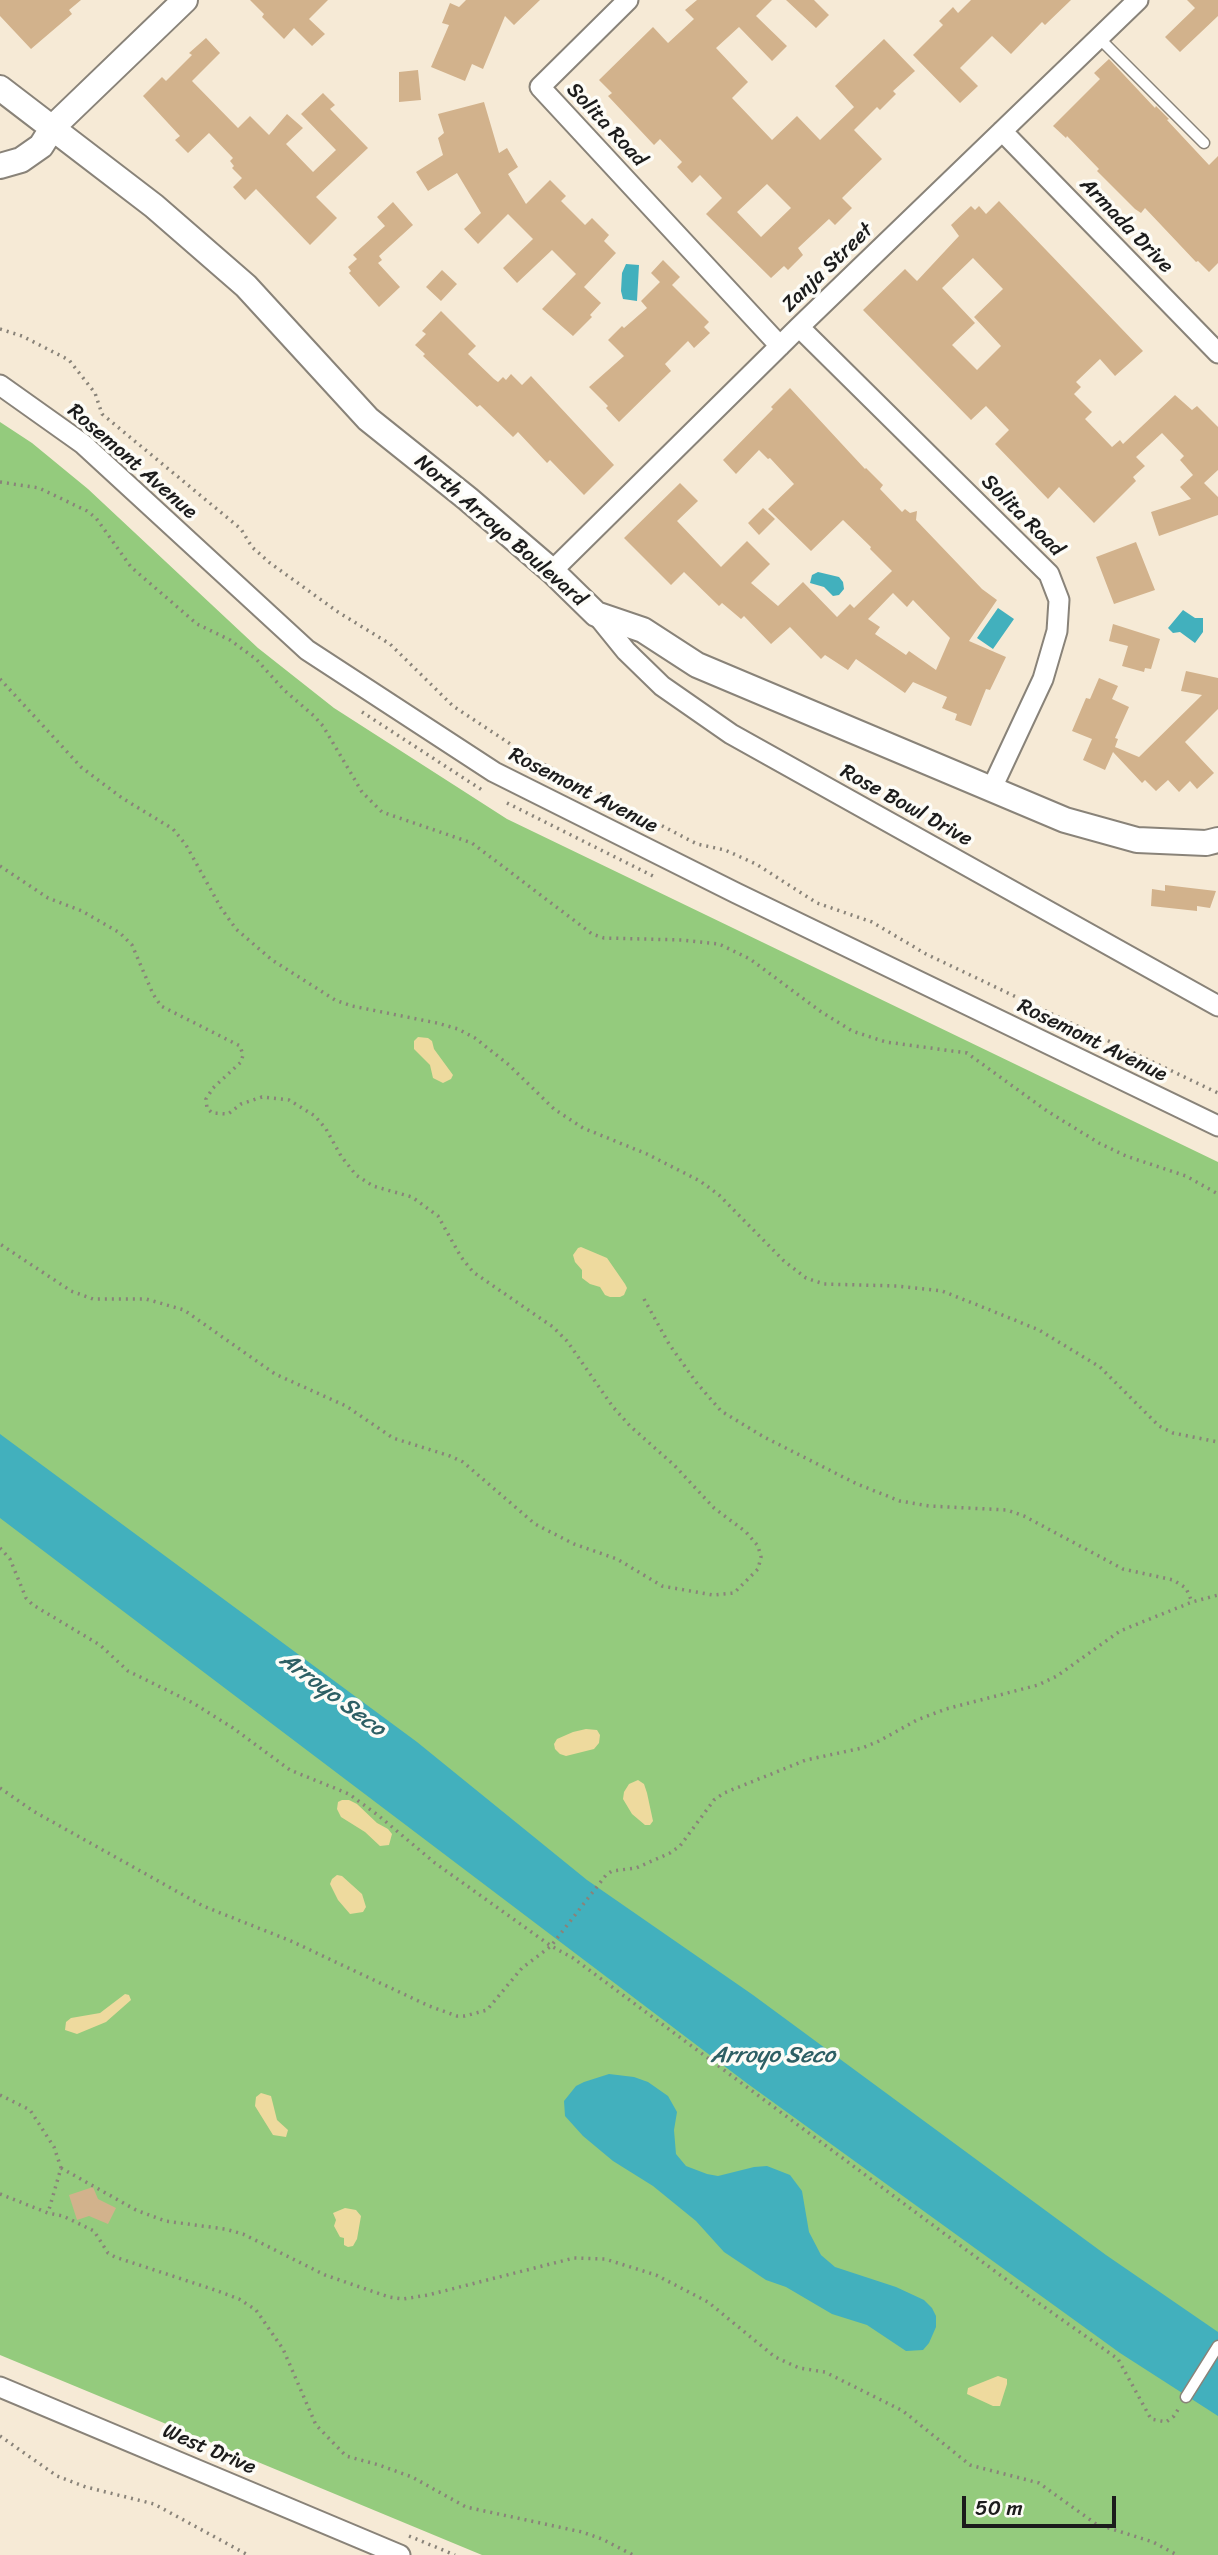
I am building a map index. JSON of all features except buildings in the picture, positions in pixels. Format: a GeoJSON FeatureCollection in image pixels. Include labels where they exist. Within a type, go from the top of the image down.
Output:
{"type":"FeatureCollection","features":[{"type":"Feature","properties":{"kind":"street"},"geometry":{"type":"LineString","coordinates":[[0,166],[21,160],[41,146],[53,127],[185,0]]}},
{"type":"Feature","properties":{"kind":"street","name":"Solita Road"},"geometry":{"type":"LineString","coordinates":[[628,0],[540,87],[780,346]]}},
{"type":"Feature","properties":{"kind":"street","name":"Zanja Street"},"geometry":{"type":"LineString","coordinates":[[552,571],[799,327],[1138,0]]}},
{"type":"Feature","properties":{"kind":"street","name":"North Arroyo Boulevard"},"geometry":{"type":"LineString","coordinates":[[0,88],[154,206],[246,286],[368,419],[468,499],[552,571],[596,614],[643,630],[697,665],[1065,820],[1138,840],[1206,843],[1218,840]]}},
{"type":"Feature","properties":{"kind":"street","name":"Armada Drive"},"geometry":{"type":"LineString","coordinates":[[1002,131],[1218,353]]}},
{"type":"Feature","properties":{"kind":"street","name":"Solita Road"},"geometry":{"type":"LineString","coordinates":[[799,327],[1049,574],[1059,600],[1057,631],[1043,678],[990,790]]}},
{"type":"Feature","properties":{"kind":"street","name":"Rosemont Avenue"},"geometry":{"type":"LineString","coordinates":[[0,385],[83,444],[307,650],[494,772],[736,893],[1218,1126]]}},
{"type":"Feature","properties":{"kind":"street","name":"Rose Bowl Drive"},"geometry":{"type":"LineString","coordinates":[[596,614],[626,651],[662,686],[731,734],[1218,1006]]}},
{"type":"Feature","properties":{"kind":"street","name":"West Drive"},"geometry":{"type":"LineString","coordinates":[[0,2387],[400,2555]]}},
{"type":"Feature","properties":{"kind":"lane"},"geometry":{"type":"LineString","coordinates":[[1099,38],[1204,143]]}},
{"type":"Feature","properties":{"kind":"lane"},"geometry":{"type":"LineString","coordinates":[[1186,2397],[1218,2346]]}},
{"type":"Feature","properties":{"kind":"path"},"geometry":{"type":"LineString","coordinates":[[0,328],[69,360],[95,393],[102,414],[241,528],[252,547],[270,563],[338,612],[390,644],[453,706],[530,757],[697,844],[724,850],[755,864],[817,903],[872,922],[926,954],[1218,1093]]}},
{"type":"Feature","properties":{"kind":"path"},"geometry":{"type":"LineString","coordinates":[[0,482],[39,488],[88,511],[131,567],[197,624],[230,640],[256,659],[284,690],[314,716],[323,726],[362,792],[382,812],[472,843],[592,934],[604,938],[719,944],[750,959],[820,1011],[852,1031],[886,1042],[967,1052],[1046,1111],[1098,1143],[1126,1156],[1186,1176],[1218,1194]]}},
{"type":"Feature","properties":{"kind":"path"},"geometry":{"type":"LineString","coordinates":[[0,679],[81,767],[122,798],[173,829],[186,845],[221,908],[236,929],[272,960],[335,1000],[352,1006],[437,1023],[458,1029],[475,1038],[509,1065],[554,1109],[583,1128],[647,1154],[700,1181],[719,1195],[784,1261],[806,1278],[824,1284],[897,1286],[942,1291],[985,1308],[1039,1330],[1091,1361],[1158,1426],[1173,1433],[1218,1442]]}},
{"type":"Feature","properties":{"kind":"path"},"geometry":{"type":"LineString","coordinates":[[0,866],[48,898],[82,911],[120,933],[132,945],[153,994],[162,1006],[240,1046],[242,1062],[212,1088],[206,1099],[207,1108],[212,1113],[228,1114],[241,1104],[262,1097],[289,1100],[315,1116],[356,1175],[373,1186],[412,1197],[438,1216],[461,1257],[473,1272],[553,1327],[567,1341],[613,1407],[674,1465],[714,1508],[746,1532],[758,1546],[761,1557],[758,1569],[734,1592],[713,1595],[662,1586],[617,1559],[574,1544],[535,1524],[463,1462],[450,1455],[393,1438],[346,1406],[275,1374],[184,1310],[146,1299],[93,1299],[71,1291],[0,1244]]}},
{"type":"Feature","properties":{"kind":"path"},"geometry":{"type":"LineString","coordinates":[[644,1298],[669,1344],[713,1402],[727,1416],[764,1437],[857,1484],[900,1502],[1007,1510],[1015,1513],[1123,1569],[1173,1580],[1186,1588],[1192,1602]]}},
{"type":"Feature","properties":{"kind":"path"},"geometry":{"type":"LineString","coordinates":[[0,1548],[10,1559],[26,1598],[33,1605],[100,1645],[128,1671],[193,1703],[233,1728],[290,1770],[349,1794],[435,1863],[551,1947],[573,1958],[1015,2287],[1118,2359],[1151,2419],[1160,2423],[1170,2420],[1186,2397]]}},
{"type":"Feature","properties":{"kind":"path"},"geometry":{"type":"LineString","coordinates":[[0,1787],[26,1807],[203,1906],[291,1941],[448,2014],[466,2016],[487,2010],[522,1968],[551,1947],[597,1885],[612,1871],[636,1868],[670,1853],[680,1846],[715,1800],[724,1793],[806,1760],[871,1745],[916,1720],[946,1709],[1038,1685],[1058,1676],[1120,1631],[1192,1602],[1218,1595]]}},
{"type":"Feature","properties":{"kind":"path"},"geometry":{"type":"LineString","coordinates":[[0,2095],[23,2105],[36,2116],[54,2147],[61,2168],[48,2213]]}},
{"type":"Feature","properties":{"kind":"path"},"geometry":{"type":"LineString","coordinates":[[61,2168],[136,2210],[165,2221],[243,2234],[325,2275],[389,2297],[428,2295],[560,2261],[586,2257],[605,2259],[656,2275],[715,2307],[775,2357],[799,2368],[825,2372],[902,2411],[970,2465],[1039,2483],[1096,2524],[1153,2542],[1177,2555]]}},
{"type":"Feature","properties":{"kind":"path"},"geometry":{"type":"LineString","coordinates":[[0,2193],[48,2213],[63,2216],[94,2231],[107,2253],[115,2257],[215,2290],[256,2309],[283,2349],[316,2425],[346,2456],[412,2477],[466,2507],[582,2532],[634,2555]]}},
{"type":"Feature","properties":{"kind":"path"},"geometry":{"type":"LineString","coordinates":[[0,2436],[57,2476],[86,2487],[154,2504],[248,2555]]}},
{"type":"Feature","properties":{"kind":"green space"},"geometry":{"type":"Polygon","coordinates":[[[0,422],[32,443],[88,489],[258,648],[334,708],[507,819],[1218,1162],[1218,2555],[482,2555],[0,2355],[0,422]]]}},
{"type":"Feature","properties":{"kind":"sand"},"geometry":{"type":"Polygon","coordinates":[[[418,1037],[432,1041],[434,1049],[453,1075],[451,1079],[443,1083],[433,1078],[430,1065],[414,1049],[414,1041],[418,1037]]]}},
{"type":"Feature","properties":{"kind":"sand"},"geometry":{"type":"Polygon","coordinates":[[[581,1247],[607,1258],[627,1288],[624,1295],[605,1295],[600,1287],[582,1278],[582,1270],[573,1255],[581,1247]]]}},
{"type":"Feature","properties":{"kind":"sand"},"geometry":{"type":"Polygon","coordinates":[[[586,1729],[597,1730],[600,1735],[599,1743],[594,1749],[566,1756],[555,1749],[557,1739],[586,1729]]]}},
{"type":"Feature","properties":{"kind":"sand"},"geometry":{"type":"Polygon","coordinates":[[[638,1780],[644,1784],[647,1793],[653,1821],[650,1825],[645,1825],[632,1814],[623,1799],[629,1784],[638,1780]]]}},
{"type":"Feature","properties":{"kind":"sand"},"geometry":{"type":"Polygon","coordinates":[[[342,1800],[357,1804],[377,1823],[388,1829],[392,1834],[389,1845],[380,1846],[365,1832],[341,1817],[337,1809],[338,1802],[342,1800]]]}},
{"type":"Feature","properties":{"kind":"sand"},"geometry":{"type":"Polygon","coordinates":[[[337,1875],[342,1876],[362,1894],[366,1907],[363,1912],[350,1914],[338,1900],[330,1884],[337,1875]]]}},
{"type":"Feature","properties":{"kind":"sand"},"geometry":{"type":"Polygon","coordinates":[[[125,1994],[129,1995],[131,2000],[106,2022],[77,2034],[65,2030],[66,2022],[71,2018],[100,2013],[125,1994]]]}},
{"type":"Feature","properties":{"kind":"sand"},"geometry":{"type":"Polygon","coordinates":[[[261,2093],[271,2096],[277,2120],[288,2130],[286,2137],[273,2135],[255,2106],[256,2097],[261,2093]]]}},
{"type":"Feature","properties":{"kind":"sand"},"geometry":{"type":"Polygon","coordinates":[[[345,2208],[356,2210],[361,2216],[357,2239],[353,2246],[348,2247],[344,2245],[344,2238],[340,2237],[334,2226],[336,2220],[333,2213],[345,2208]]]}},
{"type":"Feature","properties":{"kind":"sand"},"geometry":{"type":"Polygon","coordinates":[[[998,2376],[1007,2379],[1000,2406],[993,2406],[967,2394],[968,2388],[998,2376]]]}},
{"type":"Feature","properties":{"kind":"water"},"geometry":{"type":"Polygon","coordinates":[[[626,264],[639,265],[637,301],[623,299],[622,273],[626,264]]]}},
{"type":"Feature","properties":{"kind":"water"},"geometry":{"type":"Polygon","coordinates":[[[818,572],[839,577],[844,589],[839,595],[833,596],[824,587],[810,583],[812,575],[818,572]]]}},
{"type":"Feature","properties":{"kind":"water"},"geometry":{"type":"Polygon","coordinates":[[[998,608],[1014,619],[993,649],[977,638],[998,608]]]}},
{"type":"Feature","properties":{"kind":"water"},"geometry":{"type":"Polygon","coordinates":[[[1183,610],[1195,618],[1203,618],[1203,632],[1195,643],[1180,632],[1173,633],[1168,628],[1183,610]]]}},
{"type":"Feature","properties":{"kind":"water","name":"Arroyo Seco"},"geometry":{"type":"Polygon","coordinates":[[[0,1434],[417,1742],[587,1880],[753,1995],[1106,2255],[1218,2332],[1218,2416],[1120,2353],[748,2084],[0,1518],[0,1434]]]}},
{"type":"Feature","properties":{"kind":"water"},"geometry":{"type":"Polygon","coordinates":[[[609,2074],[648,2082],[668,2096],[677,2112],[674,2130],[676,2154],[686,2166],[718,2176],[767,2166],[790,2175],[802,2191],[809,2232],[821,2255],[835,2267],[896,2287],[924,2300],[932,2308],[936,2316],[936,2327],[923,2350],[906,2351],[867,2325],[832,2314],[786,2287],[766,2280],[724,2252],[696,2221],[653,2186],[613,2161],[583,2136],[565,2116],[564,2101],[576,2086],[609,2074]]]}}]}
